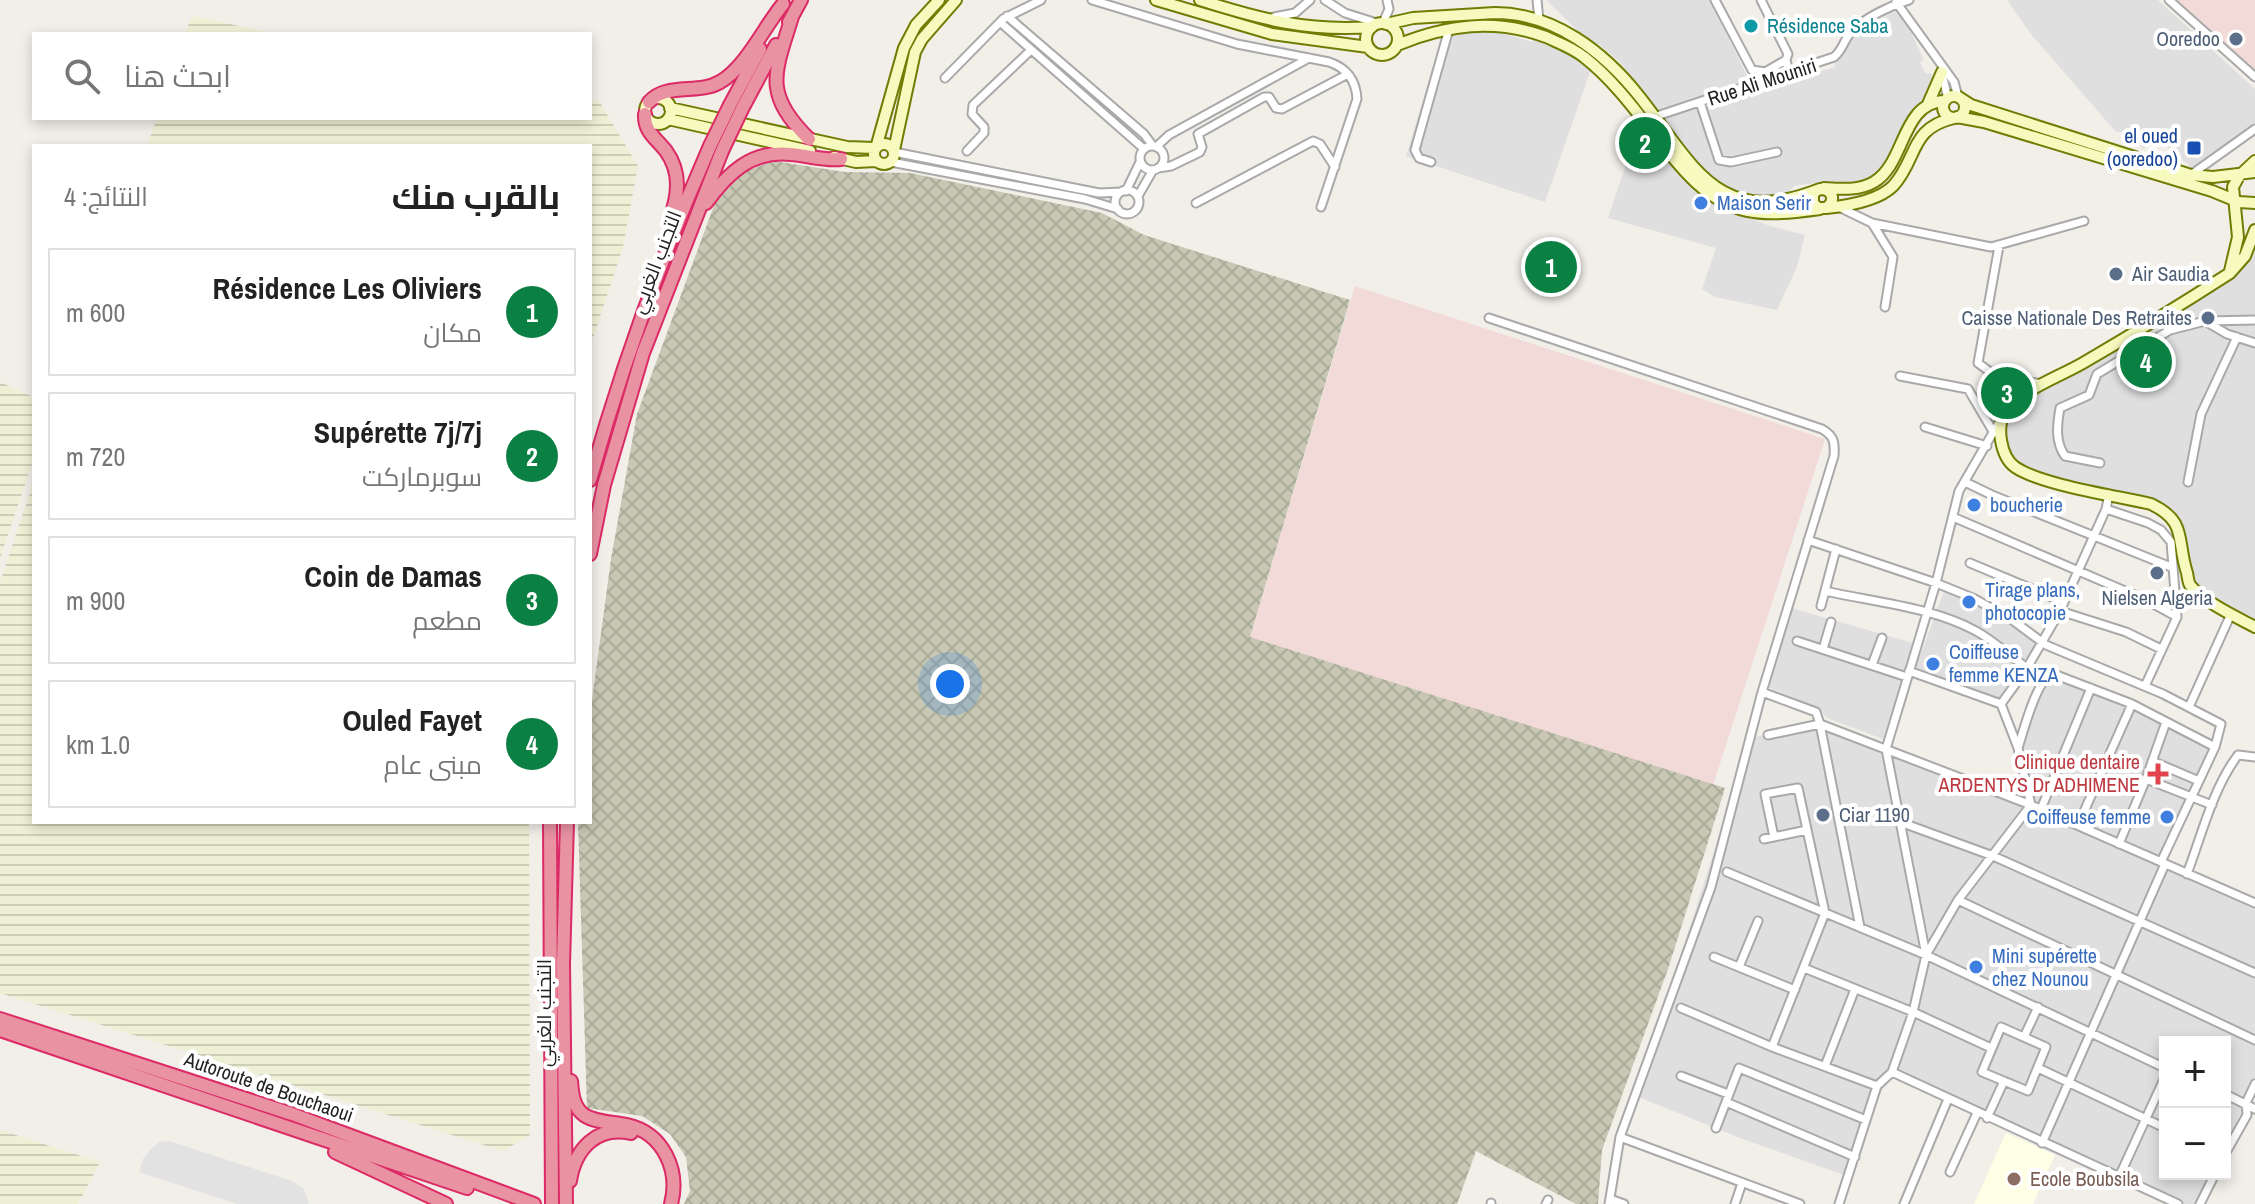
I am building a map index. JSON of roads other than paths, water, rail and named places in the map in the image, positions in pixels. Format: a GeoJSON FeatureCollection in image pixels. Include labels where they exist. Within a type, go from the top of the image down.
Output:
{"type":"FeatureCollection","features":[{"type":"Feature","properties":{"kind":"highway","name":"التجنب الغربي"},"geometry":{"type":"LineString","coordinates":[[736,107],[801,0]]}},
{"type":"Feature","properties":{"kind":"highway","name":"التجنب الغربي"},"geometry":{"type":"LineString","coordinates":[[592,473],[621,372],[662,257],[784,2]]}},
{"type":"Feature","properties":{"kind":"highway"},"geometry":{"type":"LineString","coordinates":[[662,257],[678,180],[670,158],[646,127],[647,108],[663,92],[701,89],[728,77],[745,59],[784,2]]}},
{"type":"Feature","properties":{"kind":"highway"},"geometry":{"type":"LineString","coordinates":[[792,17],[778,57],[776,82],[787,114],[809,139]]}},
{"type":"Feature","properties":{"kind":"highway","name":"التجنب الغربي"},"geometry":{"type":"LineString","coordinates":[[592,544],[604,485],[643,353],[695,218],[716,148]]}},
{"type":"Feature","properties":{"kind":"highway"},"geometry":{"type":"LineString","coordinates":[[695,218],[724,179],[750,161],[783,154],[841,159]]}},
{"type":"Feature","properties":{"kind":"highway","name":"التجنب الغربي"},"geometry":{"type":"LineString","coordinates":[[550,824],[552,1204]]}},
{"type":"Feature","properties":{"kind":"highway","name":"التجنب الغربي"},"geometry":{"type":"LineString","coordinates":[[567,824],[564,1000],[567,1204]]}},
{"type":"Feature","properties":{"kind":"highway"},"geometry":{"type":"LineString","coordinates":[[564,1000],[574,1102],[584,1115],[639,1129],[659,1144],[674,1172],[671,1204]]}},
{"type":"Feature","properties":{"kind":"highway","name":"Autoroute de Bouchaoui"},"geometry":{"type":"LineString","coordinates":[[0,1019],[292,1114],[524,1203]]}},
{"type":"Feature","properties":{"kind":"highway","name":"Autoroute de Bouchaoui"},"geometry":{"type":"LineString","coordinates":[[0,1030],[251,1116],[524,1203]]}},
{"type":"Feature","properties":{"kind":"highway"},"geometry":{"type":"LineString","coordinates":[[251,1116],[342,1154],[446,1204]]}},
{"type":"Feature","properties":{"kind":"highway"},"geometry":{"type":"LineString","coordinates":[[567,1204],[571,1176],[582,1148],[599,1135],[614,1131],[639,1136],[656,1149],[666,1164],[669,1176],[670,1186],[665,1204]]}},
{"type":"Feature","properties":{"kind":"street"},"geometry":{"type":"LineString","coordinates":[[876,161],[874,153],[907,40],[939,0]]}},
{"type":"Feature","properties":{"kind":"street"},"geometry":{"type":"LineString","coordinates":[[669,113],[657,124],[649,121],[647,108],[661,99],[669,113],[841,159],[876,161],[883,165],[893,155],[915,52],[922,39],[956,0]]}},
{"type":"Feature","properties":{"kind":"street"},"geometry":{"type":"LineString","coordinates":[[945,78],[1004,19],[1041,0]]}},
{"type":"Feature","properties":{"kind":"street"},"geometry":{"type":"LineString","coordinates":[[1092,0],[1237,44],[1336,64],[1348,74],[1354,83],[1357,99],[1321,207]]}},
{"type":"Feature","properties":{"kind":"street"},"geometry":{"type":"LineString","coordinates":[[1156,0],[1272,34],[1368,47]]}},
{"type":"Feature","properties":{"kind":"street"},"geometry":{"type":"LineString","coordinates":[[1200,0],[1265,19],[1323,29],[1380,25],[1413,18],[1495,13],[1539,20],[1581,40],[1600,54],[1626,80],[1704,179],[1737,198],[1754,201],[1783,201],[1821,188],[1854,188],[1874,182],[1892,164],[1907,129],[1928,104],[1941,68]]}},
{"type":"Feature","properties":{"kind":"street"},"geometry":{"type":"LineString","coordinates":[[1265,19],[1295,13],[1310,0]]}},
{"type":"Feature","properties":{"kind":"street"},"geometry":{"type":"LineString","coordinates":[[1325,0],[1345,13],[1395,31],[1397,45]]}},
{"type":"Feature","properties":{"kind":"street"},"geometry":{"type":"LineString","coordinates":[[1387,0],[1389,9],[1380,25],[1367,34],[1368,47],[1374,53],[1383,55],[1397,45],[1424,34],[1449,29],[1504,25],[1548,38],[1583,55],[1632,106],[1695,183],[1728,204],[1746,211],[1765,213],[1839,207],[1885,192],[1900,175],[1915,142],[1923,133],[1934,125],[1963,114],[1965,107],[1953,99],[1941,68],[1896,2]]}},
{"type":"Feature","properties":{"kind":"street"},"geometry":{"type":"LineString","coordinates":[[1537,0],[1539,20]]}},
{"type":"Feature","properties":{"kind":"street"},"geometry":{"type":"LineString","coordinates":[[1715,0],[1752,70],[1765,72],[1786,60]]}},
{"type":"Feature","properties":{"kind":"street"},"geometry":{"type":"LineString","coordinates":[[1761,0],[1788,54],[1789,73]]}},
{"type":"Feature","properties":{"kind":"street","name":"Rue Ali Mouniri"},"geometry":{"type":"LineString","coordinates":[[1654,117],[1834,57],[1851,32],[1896,2],[1909,0]]}},
{"type":"Feature","properties":{"kind":"street"},"geometry":{"type":"LineString","coordinates":[[2169,0],[2255,77]]}},
{"type":"Feature","properties":{"kind":"street"},"geometry":{"type":"LineString","coordinates":[[1004,19],[1031,50],[1144,149]]}},
{"type":"Feature","properties":{"kind":"street"},"geometry":{"type":"LineString","coordinates":[[669,113],[854,148],[876,148],[887,144],[893,155],[1095,201],[1125,214],[1133,213],[1138,208],[1138,196],[1163,162],[1163,155],[1144,134],[1004,19]]}},
{"type":"Feature","properties":{"kind":"street"},"geometry":{"type":"LineString","coordinates":[[1431,162],[1419,158],[1415,150],[1449,29]]}},
{"type":"Feature","properties":{"kind":"street"},"geometry":{"type":"LineString","coordinates":[[967,151],[984,133],[984,127],[972,114],[973,105],[1031,50]]}},
{"type":"Feature","properties":{"kind":"street"},"geometry":{"type":"LineString","coordinates":[[1118,209],[1116,200],[1124,192],[1144,149],[1309,58]]}},
{"type":"Feature","properties":{"kind":"street"},"geometry":{"type":"LineString","coordinates":[[1140,162],[1147,169],[1171,166],[1200,152],[1202,147],[1198,134],[1264,97],[1269,97],[1276,108],[1282,109],[1348,74]]}},
{"type":"Feature","properties":{"kind":"street"},"geometry":{"type":"LineString","coordinates":[[1953,99],[1946,113],[1956,118],[1984,122],[2245,204],[2255,203]]}},
{"type":"Feature","properties":{"kind":"street"},"geometry":{"type":"LineString","coordinates":[[1928,104],[1953,99],[2191,175],[2213,177],[2255,172]]}},
{"type":"Feature","properties":{"kind":"street"},"geometry":{"type":"LineString","coordinates":[[1700,102],[1719,160],[1731,162],[1777,152]]}},
{"type":"Feature","properties":{"kind":"street"},"geometry":{"type":"LineString","coordinates":[[2191,175],[2255,129]]}},
{"type":"Feature","properties":{"kind":"street"},"geometry":{"type":"LineString","coordinates":[[1196,203],[1313,141],[1320,144],[1335,167]]}},
{"type":"Feature","properties":{"kind":"street"},"geometry":{"type":"LineString","coordinates":[[893,155],[1099,193],[1124,192],[1138,196]]}},
{"type":"Feature","properties":{"kind":"street"},"geometry":{"type":"LineString","coordinates":[[2230,273],[2238,237],[2233,199],[2236,181],[2255,161]]}},
{"type":"Feature","properties":{"kind":"street"},"geometry":{"type":"LineString","coordinates":[[1821,188],[1832,196],[1831,204],[1824,209]]}},
{"type":"Feature","properties":{"kind":"street"},"geometry":{"type":"LineString","coordinates":[[1839,207],[1872,223],[1991,247],[2084,221]]}},
{"type":"Feature","properties":{"kind":"street"},"geometry":{"type":"LineString","coordinates":[[1872,223],[1893,257],[1885,307]]}},
{"type":"Feature","properties":{"kind":"street"},"geometry":{"type":"LineString","coordinates":[[1926,955],[1886,749],[1936,583],[1959,491],[2004,413],[2024,395],[2230,273],[2245,256],[2255,230]]}},
{"type":"Feature","properties":{"kind":"street"},"geometry":{"type":"LineString","coordinates":[[1999,246],[1978,363],[1997,377],[2044,384]]}},
{"type":"Feature","properties":{"kind":"street"},"geometry":{"type":"LineString","coordinates":[[1489,318],[1822,429],[1832,435],[1835,445],[1762,692],[1711,887],[1620,1137],[1609,1201],[1624,1204]]}},
{"type":"Feature","properties":{"kind":"street"},"geometry":{"type":"LineString","coordinates":[[2100,463],[2065,456],[2059,447],[2057,423],[2060,408],[2089,395],[2097,374],[2170,330],[2205,321],[2255,320]]}},
{"type":"Feature","properties":{"kind":"street"},"geometry":{"type":"LineString","coordinates":[[2205,321],[2255,343]]}},
{"type":"Feature","properties":{"kind":"street"},"geometry":{"type":"LineString","coordinates":[[2188,482],[2201,414],[2237,337]]}},
{"type":"Feature","properties":{"kind":"street"},"geometry":{"type":"LineString","coordinates":[[1900,376],[1968,389],[1994,433]]}},
{"type":"Feature","properties":{"kind":"street"},"geometry":{"type":"LineString","coordinates":[[2004,413],[2000,435],[2002,447],[2012,466],[2034,477],[2151,504],[2173,517],[2180,534],[2190,585],[2255,627]]}},
{"type":"Feature","properties":{"kind":"street"},"geometry":{"type":"LineString","coordinates":[[1925,427],[1987,446]]}},
{"type":"Feature","properties":{"kind":"street"},"geometry":{"type":"LineString","coordinates":[[1965,482],[2171,567]]}},
{"type":"Feature","properties":{"kind":"street"},"geometry":{"type":"LineString","coordinates":[[2001,704],[2027,668],[2060,611],[2106,509],[2109,494]]}},
{"type":"Feature","properties":{"kind":"street"},"geometry":{"type":"LineString","coordinates":[[2106,509],[2148,523],[2161,530],[2171,542],[2177,617],[2145,686]]}},
{"type":"Feature","properties":{"kind":"street"},"geometry":{"type":"LineString","coordinates":[[1953,517],[2146,600],[2177,617]]}},
{"type":"Feature","properties":{"kind":"street"},"geometry":{"type":"LineString","coordinates":[[1808,540],[1936,583],[1992,607],[2041,642],[2145,686],[2221,724],[2215,747],[2042,1143]]}},
{"type":"Feature","properties":{"kind":"street"},"geometry":{"type":"LineString","coordinates":[[1821,606],[1836,549]]}},
{"type":"Feature","properties":{"kind":"street"},"geometry":{"type":"LineString","coordinates":[[1970,563],[2063,602]]}},
{"type":"Feature","properties":{"kind":"street"},"geometry":{"type":"LineString","coordinates":[[1825,591],[1927,613],[1977,632],[2027,668]]}},
{"type":"Feature","properties":{"kind":"street"},"geometry":{"type":"LineString","coordinates":[[2060,611],[2126,632],[2161,649]]}},
{"type":"Feature","properties":{"kind":"street"},"geometry":{"type":"LineString","coordinates":[[2189,707],[2231,614]]}},
{"type":"Feature","properties":{"kind":"street"},"geometry":{"type":"LineString","coordinates":[[1823,649],[1831,622]]}},
{"type":"Feature","properties":{"kind":"street"},"geometry":{"type":"LineString","coordinates":[[1872,665],[1882,638]]}},
{"type":"Feature","properties":{"kind":"street"},"geometry":{"type":"LineString","coordinates":[[1797,641],[2001,704]]}},
{"type":"Feature","properties":{"kind":"street"},"geometry":{"type":"LineString","coordinates":[[2018,748],[2032,705],[2051,673],[2132,704],[2215,747]]}},
{"type":"Feature","properties":{"kind":"street"},"geometry":{"type":"LineString","coordinates":[[2041,809],[2091,688]]}},
{"type":"Feature","properties":{"kind":"street"},"geometry":{"type":"LineString","coordinates":[[1762,692],[1816,712],[1860,927]]}},
{"type":"Feature","properties":{"kind":"street"},"geometry":{"type":"LineString","coordinates":[[1839,1204],[1877,1086],[1892,1072],[1913,1012],[1926,955],[1958,900],[2031,805],[2018,748],[2001,704]]}},
{"type":"Feature","properties":{"kind":"street"},"geometry":{"type":"LineString","coordinates":[[2078,825],[2132,704]]}},
{"type":"Feature","properties":{"kind":"street"},"geometry":{"type":"LineString","coordinates":[[2119,844],[2166,722]]}},
{"type":"Feature","properties":{"kind":"street"},"geometry":{"type":"LineString","coordinates":[[1768,735],[1820,724],[2041,809],[2255,903]]}},
{"type":"Feature","properties":{"kind":"street"},"geometry":{"type":"LineString","coordinates":[[2187,874],[2230,765],[2238,755],[2255,757]]}},
{"type":"Feature","properties":{"kind":"street"},"geometry":{"type":"LineString","coordinates":[[2152,761],[2199,781]]}},
{"type":"Feature","properties":{"kind":"street"},"geometry":{"type":"LineString","coordinates":[[2146,779],[2212,805]]}},
{"type":"Feature","properties":{"kind":"street"},"geometry":{"type":"LineString","coordinates":[[1772,1047],[1825,913],[1798,788],[1765,794],[1774,837]]}},
{"type":"Feature","properties":{"kind":"street"},"geometry":{"type":"LineString","coordinates":[[1900,822],[1993,856],[2255,973]]}},
{"type":"Feature","properties":{"kind":"street"},"geometry":{"type":"LineString","coordinates":[[1764,839],[1807,830]]}},
{"type":"Feature","properties":{"kind":"street"},"geometry":{"type":"LineString","coordinates":[[1727,872],[1926,955],[2159,1065]]}},
{"type":"Feature","properties":{"kind":"street"},"geometry":{"type":"LineString","coordinates":[[1958,900],[2255,1040]]}},
{"type":"Feature","properties":{"kind":"street"},"geometry":{"type":"LineString","coordinates":[[1739,967],[1758,921]]}},
{"type":"Feature","properties":{"kind":"street"},"geometry":{"type":"LineString","coordinates":[[1714,957],[1795,990]]}},
{"type":"Feature","properties":{"kind":"street"},"geometry":{"type":"LineString","coordinates":[[1804,968],[1913,1012],[1991,1048]]}},
{"type":"Feature","properties":{"kind":"street"},"geometry":{"type":"LineString","coordinates":[[1825,1066],[1855,989]]}},
{"type":"Feature","properties":{"kind":"street"},"geometry":{"type":"LineString","coordinates":[[2024,1037],[2038,1007]]}},
{"type":"Feature","properties":{"kind":"street"},"geometry":{"type":"LineString","coordinates":[[1681,1008],[1772,1047],[1877,1086]]}},
{"type":"Feature","properties":{"kind":"street"},"geometry":{"type":"LineString","coordinates":[[2001,1027],[2024,1037],[2046,1047],[2028,1091],[1982,1072],[2001,1027]]}},
{"type":"Feature","properties":{"kind":"street"},"geometry":{"type":"LineString","coordinates":[[1716,1128],[1739,1068],[1866,1120]]}},
{"type":"Feature","properties":{"kind":"street"},"geometry":{"type":"LineString","coordinates":[[2038,1068],[2159,1125]]}},
{"type":"Feature","properties":{"kind":"street"},"geometry":{"type":"LineString","coordinates":[[1892,1072],[2178,1204]]}},
{"type":"Feature","properties":{"kind":"street"},"geometry":{"type":"LineString","coordinates":[[1681,1076],[1855,1157]]}},
{"type":"Feature","properties":{"kind":"street"},"geometry":{"type":"LineString","coordinates":[[1987,1118],[2004,1081]]}},
{"type":"Feature","properties":{"kind":"street"},"geometry":{"type":"LineString","coordinates":[[2231,1143],[2247,1115],[2246,1103],[2255,1084]]}},
{"type":"Feature","properties":{"kind":"street"},"geometry":{"type":"LineString","coordinates":[[2119,1177],[2159,1089]]}},
{"type":"Feature","properties":{"kind":"street"},"geometry":{"type":"LineString","coordinates":[[2231,1097],[2255,1109]]}},
{"type":"Feature","properties":{"kind":"street"},"geometry":{"type":"LineString","coordinates":[[1904,1204],[1948,1099]]}},
{"type":"Feature","properties":{"kind":"street"},"geometry":{"type":"LineString","coordinates":[[1950,1172],[1977,1113]]}},
{"type":"Feature","properties":{"kind":"street"},"geometry":{"type":"LineString","coordinates":[[1620,1137],[1800,1204]]}},
{"type":"Feature","properties":{"kind":"street"},"geometry":{"type":"LineString","coordinates":[[2200,1204],[2212,1180]]}},
{"type":"Feature","properties":{"kind":"street"},"geometry":{"type":"LineString","coordinates":[[1735,1204],[1742,1183]]}},
{"type":"Feature","properties":{"kind":"place","name":"Résidence Saba"},"geometry":{"type":"Point","coordinates":[1751,26]}},
{"type":"Feature","properties":{"kind":"place","name":"Ooredoo"},"geometry":{"type":"Point","coordinates":[2236,39]}},
{"type":"Feature","properties":{"kind":"place","name":"Supérette 7j/7j"},"geometry":{"type":"Point","coordinates":[1645,143]}},
{"type":"Feature","properties":{"kind":"place","name":"el oued (ooredoo)"},"geometry":{"type":"Point","coordinates":[2194,148]}},
{"type":"Feature","properties":{"kind":"place","name":"Maison Serir"},"geometry":{"type":"Point","coordinates":[1701,203]}},
{"type":"Feature","properties":{"kind":"place","name":"Résidence Les Oliviers"},"geometry":{"type":"Point","coordinates":[1551,267]}},
{"type":"Feature","properties":{"kind":"place","name":"Air Saudia"},"geometry":{"type":"Point","coordinates":[2116,274]}},
{"type":"Feature","properties":{"kind":"place","name":"Caisse Nationale Des Retraites"},"geometry":{"type":"Point","coordinates":[2208,318]}},
{"type":"Feature","properties":{"kind":"place","name":"Ouled Fayet"},"geometry":{"type":"Point","coordinates":[2146,362]}},
{"type":"Feature","properties":{"kind":"place","name":"Coin de Damas"},"geometry":{"type":"Point","coordinates":[2007,393]}},
{"type":"Feature","properties":{"kind":"place","name":"boucherie"},"geometry":{"type":"Point","coordinates":[1974,505]}},
{"type":"Feature","properties":{"kind":"place","name":"Nielsen Algeria"},"geometry":{"type":"Point","coordinates":[2157,573]}},
{"type":"Feature","properties":{"kind":"place","name":"Tirage plans, photocopie"},"geometry":{"type":"Point","coordinates":[1969,602]}},
{"type":"Feature","properties":{"kind":"place","name":"Coiffeuse femme KENZA"},"geometry":{"type":"Point","coordinates":[1933,664]}},
{"type":"Feature","properties":{"kind":"place","name":"Clinique dentaire ARDENTYS Dr ADHIMENE"},"geometry":{"type":"Point","coordinates":[2158,774]}},
{"type":"Feature","properties":{"kind":"place","name":"Ciar 1190"},"geometry":{"type":"Point","coordinates":[1823,815]}},
{"type":"Feature","properties":{"kind":"place","name":"Coiffeuse femme"},"geometry":{"type":"Point","coordinates":[2167,817]}},
{"type":"Feature","properties":{"kind":"place","name":"Mini supérette chez Nounou"},"geometry":{"type":"Point","coordinates":[1976,967]}},
{"type":"Feature","properties":{"kind":"place","name":"Ecole Boubsila"},"geometry":{"type":"Point","coordinates":[2014,1179]}}]}
